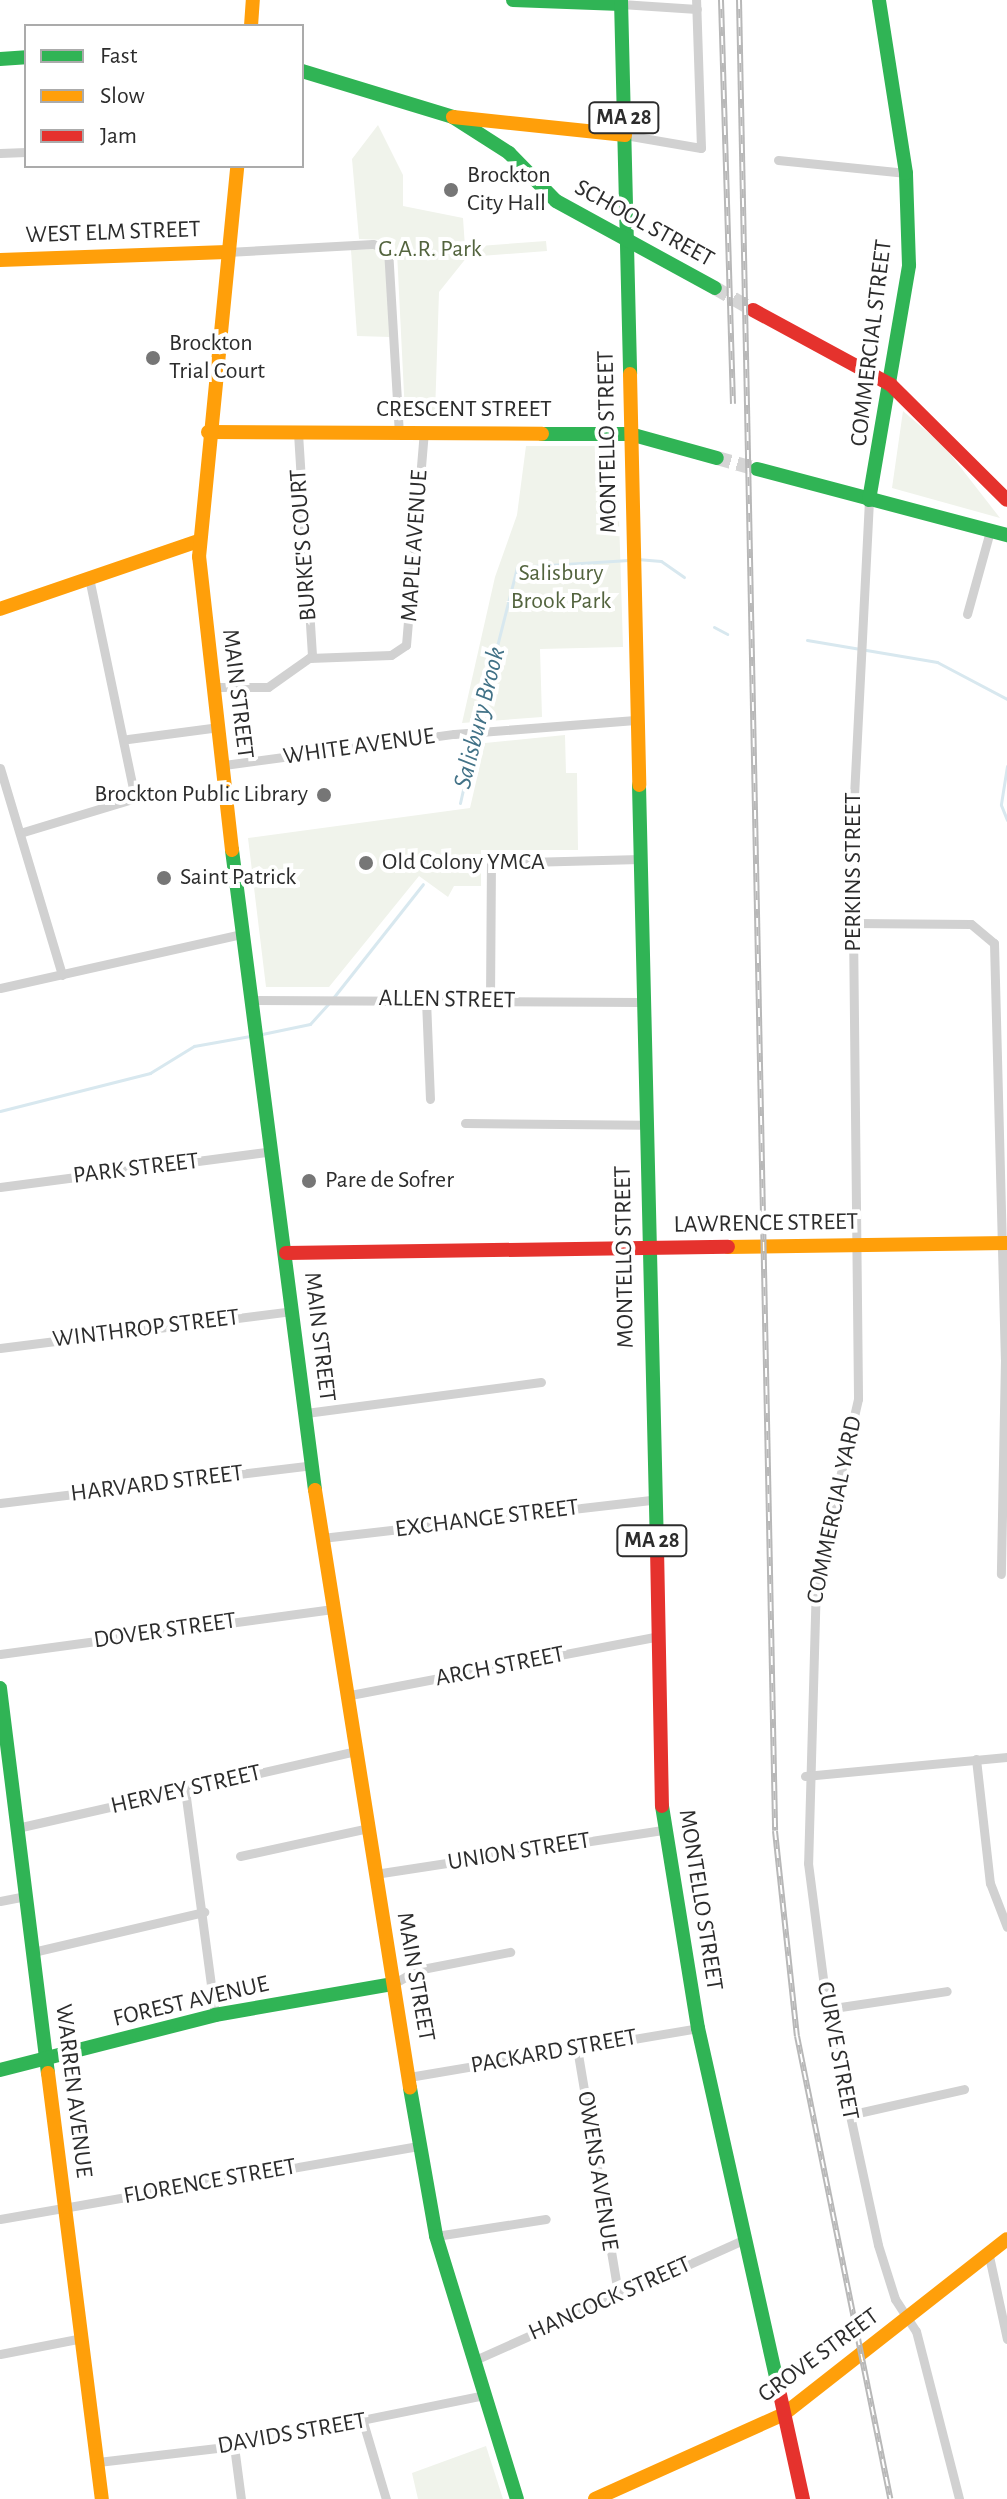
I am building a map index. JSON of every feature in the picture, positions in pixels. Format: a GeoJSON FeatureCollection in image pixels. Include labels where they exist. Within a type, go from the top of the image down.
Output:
{"type":"FeatureCollection","features":[{"type":"Feature","properties":{"kind":"main road"},"geometry":{"type":"LineString","coordinates":[[251,24],[253,0]]}},
{"type":"Feature","properties":{"kind":"main road"},"geometry":{"type":"LineString","coordinates":[[513,0],[621,2]]}},
{"type":"Feature","properties":{"kind":"main road","name":"COMMERCIAL STREET"},"geometry":{"type":"LineString","coordinates":[[869,500],[909,265],[906,173],[879,0]]}},
{"type":"Feature","properties":{"kind":"main road","name":"MONTELLO STREET"},"geometry":{"type":"LineString","coordinates":[[621,2],[638,720],[654,1637],[663,1830],[698,2028],[803,2499]]}},
{"type":"Feature","properties":{"kind":"main road"},"geometry":{"type":"LineString","coordinates":[[0,59],[24,57]]}},
{"type":"Feature","properties":{"kind":"main road","name":"SCHOOL STREET"},"geometry":{"type":"LineString","coordinates":[[304,72],[453,117],[509,153],[556,201],[715,288]]}},
{"type":"Feature","properties":{"kind":"main road"},"geometry":{"type":"LineString","coordinates":[[453,117],[625,135]]}},
{"type":"Feature","properties":{"kind":"main road","name":"MAIN STREET"},"geometry":{"type":"LineString","coordinates":[[237,168],[199,541],[242,934],[331,1609],[420,2146],[436,2236],[517,2499]]}},
{"type":"Feature","properties":{"kind":"main road","name":"WEST ELM STREET"},"geometry":{"type":"LineString","coordinates":[[0,260],[227,252]]}},
{"type":"Feature","properties":{"kind":"main road"},"geometry":{"type":"LineString","coordinates":[[753,310],[891,385],[1007,500]]}},
{"type":"Feature","properties":{"kind":"main road","name":"CRESCENT STREET"},"geometry":{"type":"LineString","coordinates":[[208,432],[630,434],[717,458]]}},
{"type":"Feature","properties":{"kind":"main road"},"geometry":{"type":"LineString","coordinates":[[757,469],[1007,535]]}},
{"type":"Feature","properties":{"kind":"main road"},"geometry":{"type":"LineString","coordinates":[[0,609],[199,541]]}},
{"type":"Feature","properties":{"kind":"main road","name":"LAWRENCE STREET"},"geometry":{"type":"LineString","coordinates":[[286,1253],[1005,1243]]}},
{"type":"Feature","properties":{"kind":"main road","name":"WARREN AVENUE"},"geometry":{"type":"LineString","coordinates":[[0,1688],[98,2462],[100,2499]]}},
{"type":"Feature","properties":{"kind":"main road","name":"FOREST AVENUE"},"geometry":{"type":"LineString","coordinates":[[0,2070],[215,2015],[393,1984]]}},
{"type":"Feature","properties":{"kind":"main road","name":"GROVE STREET"},"geometry":{"type":"LineString","coordinates":[[595,2499],[784,2414],[1007,2239]]}},
{"type":"Feature","properties":{"kind":"street"},"geometry":{"type":"LineString","coordinates":[[621,2],[696,5],[701,148],[625,135]]}},
{"type":"Feature","properties":{"kind":"street"},"geometry":{"type":"LineString","coordinates":[[0,153],[24,152]]}},
{"type":"Feature","properties":{"kind":"street"},"geometry":{"type":"LineString","coordinates":[[778,160],[906,173]]}},
{"type":"Feature","properties":{"kind":"street"},"geometry":{"type":"LineString","coordinates":[[227,252],[384,247],[393,263],[399,432]]}},
{"type":"Feature","properties":{"kind":"street","name":"MAPLE AVENUE"},"geometry":{"type":"LineString","coordinates":[[312,658],[391,655],[406,645],[424,432]]}},
{"type":"Feature","properties":{"kind":"street","name":"BURKE'S COURT"},"geometry":{"type":"LineString","coordinates":[[298,433],[312,658]]}},
{"type":"Feature","properties":{"kind":"street","name":"PERKINS STREET"},"geometry":{"type":"LineString","coordinates":[[859,1245],[853,923],[860,641],[869,500]]}},
{"type":"Feature","properties":{"kind":"street"},"geometry":{"type":"LineString","coordinates":[[967,614],[990,531]]}},
{"type":"Feature","properties":{"kind":"street"},"geometry":{"type":"LineString","coordinates":[[20,833],[135,798],[128,739],[89,578]]}},
{"type":"Feature","properties":{"kind":"street"},"geometry":{"type":"LineString","coordinates":[[214,687],[268,687],[312,658]]}},
{"type":"Feature","properties":{"kind":"street","name":"WHITE AVENUE"},"geometry":{"type":"LineString","coordinates":[[224,765],[454,734],[638,720]]}},
{"type":"Feature","properties":{"kind":"street"},"geometry":{"type":"LineString","coordinates":[[128,739],[219,727]]}},
{"type":"Feature","properties":{"kind":"street"},"geometry":{"type":"LineString","coordinates":[[0,768],[62,975]]}},
{"type":"Feature","properties":{"kind":"street"},"geometry":{"type":"LineString","coordinates":[[490,1001],[491,863],[640,859]]}},
{"type":"Feature","properties":{"kind":"street"},"geometry":{"type":"LineString","coordinates":[[853,923],[985,930],[995,950],[1005,1243],[1001,1574]]}},
{"type":"Feature","properties":{"kind":"street"},"geometry":{"type":"LineString","coordinates":[[0,988],[242,934]]}},
{"type":"Feature","properties":{"kind":"street","name":"ALLEN STREET"},"geometry":{"type":"LineString","coordinates":[[253,1000],[641,1002]]}},
{"type":"Feature","properties":{"kind":"street"},"geometry":{"type":"LineString","coordinates":[[426,1000],[430,1099]]}},
{"type":"Feature","properties":{"kind":"street"},"geometry":{"type":"LineString","coordinates":[[465,1123],[644,1125]]}},
{"type":"Feature","properties":{"kind":"street","name":"PARK STREET"},"geometry":{"type":"LineString","coordinates":[[0,1187],[272,1151]]}},
{"type":"Feature","properties":{"kind":"street","name":"COMMERCIAL YARD"},"geometry":{"type":"LineString","coordinates":[[805,1776],[816,1581],[858,1399],[859,1245]]}},
{"type":"Feature","properties":{"kind":"street","name":"WINTHROP STREET"},"geometry":{"type":"LineString","coordinates":[[0,1348],[292,1311]]}},
{"type":"Feature","properties":{"kind":"street"},"geometry":{"type":"LineString","coordinates":[[306,1413],[541,1382]]}},
{"type":"Feature","properties":{"kind":"street","name":"HARVARD STREET"},"geometry":{"type":"LineString","coordinates":[[0,1503],[313,1465]]}},
{"type":"Feature","properties":{"kind":"street","name":"EXCHANGE STREET"},"geometry":{"type":"LineString","coordinates":[[322,1538],[651,1500]]}},
{"type":"Feature","properties":{"kind":"street","name":"DOVER STREET"},"geometry":{"type":"LineString","coordinates":[[0,1654],[331,1609]]}},
{"type":"Feature","properties":{"kind":"street","name":"ARCH STREET"},"geometry":{"type":"LineString","coordinates":[[345,1696],[654,1637]]}},
{"type":"Feature","properties":{"kind":"street","name":"HERVEY STREET"},"geometry":{"type":"LineString","coordinates":[[17,1828],[355,1751]]}},
{"type":"Feature","properties":{"kind":"street"},"geometry":{"type":"LineString","coordinates":[[805,1776],[1007,1757]]}},
{"type":"Feature","properties":{"kind":"street"},"geometry":{"type":"LineString","coordinates":[[976,1759],[990,1883],[1007,1927]]}},
{"type":"Feature","properties":{"kind":"street","name":"CURVE STREET"},"geometry":{"type":"LineString","coordinates":[[805,1776],[808,1863],[827,2009],[849,2115],[878,2245],[908,2318],[959,2499]]}},
{"type":"Feature","properties":{"kind":"street"},"geometry":{"type":"LineString","coordinates":[[185,1790],[204,1912],[215,2015]]}},
{"type":"Feature","properties":{"kind":"street"},"geometry":{"type":"LineString","coordinates":[[240,1856],[368,1828]]}},
{"type":"Feature","properties":{"kind":"street","name":"UNION STREET"},"geometry":{"type":"LineString","coordinates":[[375,1874],[663,1830]]}},
{"type":"Feature","properties":{"kind":"street"},"geometry":{"type":"LineString","coordinates":[[0,1901],[25,1896]]}},
{"type":"Feature","properties":{"kind":"street"},"geometry":{"type":"LineString","coordinates":[[33,1952],[204,1912]]}},
{"type":"Feature","properties":{"kind":"street"},"geometry":{"type":"LineString","coordinates":[[393,1984],[417,1970],[510,1952]]}},
{"type":"Feature","properties":{"kind":"street"},"geometry":{"type":"LineString","coordinates":[[827,2009],[947,1991]]}},
{"type":"Feature","properties":{"kind":"street","name":"PACKARD STREET"},"geometry":{"type":"LineString","coordinates":[[409,2077],[698,2028]]}},
{"type":"Feature","properties":{"kind":"street","name":"OWENS AVENUE"},"geometry":{"type":"LineString","coordinates":[[577,2048],[618,2294]]}},
{"type":"Feature","properties":{"kind":"street"},"geometry":{"type":"LineString","coordinates":[[849,2115],[964,2089]]}},
{"type":"Feature","properties":{"kind":"street","name":"FLORENCE STREET"},"geometry":{"type":"LineString","coordinates":[[0,2219],[420,2146]]}},
{"type":"Feature","properties":{"kind":"street"},"geometry":{"type":"LineString","coordinates":[[436,2236],[546,2219]]}},
{"type":"Feature","properties":{"kind":"street","name":"HANCOCK STREET"},"geometry":{"type":"LineString","coordinates":[[475,2360],[746,2239]]}},
{"type":"Feature","properties":{"kind":"street"},"geometry":{"type":"LineString","coordinates":[[989,2256],[1007,2339]]}},
{"type":"Feature","properties":{"kind":"street"},"geometry":{"type":"LineString","coordinates":[[0,2354],[82,2338]]}},
{"type":"Feature","properties":{"kind":"street","name":"DAVIDS STREET"},"geometry":{"type":"LineString","coordinates":[[98,2462],[234,2446],[484,2395]]}},
{"type":"Feature","properties":{"kind":"street"},"geometry":{"type":"LineString","coordinates":[[363,2422],[386,2499]]}},
{"type":"Feature","properties":{"kind":"street"},"geometry":{"type":"LineString","coordinates":[[234,2446],[241,2499]]}},
{"type":"Feature","properties":{"kind":"green space","name":"G.A.R. Park"},"geometry":{"type":"Polygon","coordinates":[[[378,125],[403,175],[403,206],[463,218],[465,247],[546,241],[547,251],[467,257],[439,292],[435,414],[405,414],[397,252],[384,240],[359,239],[352,159],[378,125]]]}},
{"type":"Feature","properties":{"kind":"green space","name":"G.A.R. Park"},"geometry":{"type":"Polygon","coordinates":[[[376,249],[385,255],[390,337],[357,336],[351,250],[376,249]]]}},
{"type":"Feature","properties":{"kind":"green space"},"geometry":{"type":"Polygon","coordinates":[[[903,411],[944,446],[1000,518],[892,488],[903,411]]]}},
{"type":"Feature","properties":{"kind":"green space","name":"Salisbury Brook Park"},"geometry":{"type":"Polygon","coordinates":[[[526,446],[608,446],[617,452],[623,647],[540,649],[542,717],[462,723],[495,577],[517,515],[526,446]]]}},
{"type":"Feature","properties":{"kind":"green space","name":"Old Colony YMCA"},"geometry":{"type":"Polygon","coordinates":[[[565,735],[566,773],[577,773],[578,850],[481,850],[481,886],[454,886],[448,897],[419,876],[329,987],[266,987],[248,838],[470,808],[485,743],[565,735]]]}},
{"type":"Feature","properties":{"kind":"green space"},"geometry":{"type":"Polygon","coordinates":[[[486,2446],[503,2499],[418,2499],[412,2473],[486,2446]]]}},
{"type":"Feature","properties":{"kind":"waterway","name":"Salisbury Brook"},"geometry":{"type":"LineString","coordinates":[[637,559],[661,561],[684,577]]}},
{"type":"Feature","properties":{"kind":"waterway","name":"Salisbury Brook"},"geometry":{"type":"LineString","coordinates":[[476,729],[517,567],[629,560]]}},
{"type":"Feature","properties":{"kind":"waterway","name":"Salisbury Brook"},"geometry":{"type":"LineString","coordinates":[[714,627],[727,634]]}},
{"type":"Feature","properties":{"kind":"waterway","name":"Salisbury Brook"},"geometry":{"type":"LineString","coordinates":[[807,640],[937,662],[1007,699]]}},
{"type":"Feature","properties":{"kind":"waterway","name":"Salisbury Brook"},"geometry":{"type":"LineString","coordinates":[[460,803],[475,736]]}},
{"type":"Feature","properties":{"kind":"waterway","name":"Salisbury Brook"},"geometry":{"type":"LineString","coordinates":[[1007,766],[1001,805],[1007,820]]}},
{"type":"Feature","properties":{"kind":"waterway","name":"Salisbury Brook"},"geometry":{"type":"LineString","coordinates":[[333,998],[423,884]]}},
{"type":"Feature","properties":{"kind":"waterway","name":"Salisbury Brook"},"geometry":{"type":"LineString","coordinates":[[262,1034],[310,1024],[328,1004]]}},
{"type":"Feature","properties":{"kind":"waterway","name":"Salisbury Brook"},"geometry":{"type":"LineString","coordinates":[[0,1111],[150,1073],[194,1046],[250,1036]]}},
{"type":"Feature","properties":{"kind":"tunnel"},"geometry":{"type":"LineString","coordinates":[[715,288],[753,310]]}},
{"type":"Feature","properties":{"kind":"tunnel"},"geometry":{"type":"LineString","coordinates":[[717,458],[757,469]]}},
{"type":"Feature","properties":{"kind":"railway"},"geometry":{"type":"LineString","coordinates":[[721,0],[733,404]]}},
{"type":"Feature","properties":{"kind":"railway"},"geometry":{"type":"LineString","coordinates":[[739,0],[775,1831],[797,2036],[890,2499]]}},
{"type":"Feature","properties":{"kind":"traffic: fast"},"geometry":{"type":"LineString","coordinates":[[513,0],[621,4]]}},
{"type":"Feature","properties":{"kind":"traffic: fast"},"geometry":{"type":"LineString","coordinates":[[621,0],[630,374]]}},
{"type":"Feature","properties":{"kind":"traffic: fast"},"geometry":{"type":"LineString","coordinates":[[869,500],[909,265],[906,173],[879,0]]}},
{"type":"Feature","properties":{"kind":"traffic: fast"},"geometry":{"type":"LineString","coordinates":[[0,59],[24,57]]}},
{"type":"Feature","properties":{"kind":"traffic: fast"},"geometry":{"type":"LineString","coordinates":[[304,72],[453,117],[509,153],[556,201],[715,288]]}},
{"type":"Feature","properties":{"kind":"traffic: fast"},"geometry":{"type":"LineString","coordinates":[[542,434],[630,434],[717,458]]}},
{"type":"Feature","properties":{"kind":"traffic: fast"},"geometry":{"type":"LineString","coordinates":[[757,469],[1007,535]]}},
{"type":"Feature","properties":{"kind":"traffic: fast"},"geometry":{"type":"LineString","coordinates":[[639,785],[657,1548]]}},
{"type":"Feature","properties":{"kind":"traffic: fast"},"geometry":{"type":"LineString","coordinates":[[232,850],[315,1490]]}},
{"type":"Feature","properties":{"kind":"traffic: fast"},"geometry":{"type":"LineString","coordinates":[[0,1688],[48,2073]]}},
{"type":"Feature","properties":{"kind":"traffic: fast"},"geometry":{"type":"LineString","coordinates":[[662,1806],[698,2028],[779,2390]]}},
{"type":"Feature","properties":{"kind":"traffic: fast"},"geometry":{"type":"LineString","coordinates":[[0,2070],[215,2015],[393,1984]]}},
{"type":"Feature","properties":{"kind":"traffic: fast"},"geometry":{"type":"LineString","coordinates":[[410,2088],[436,2236],[517,2499]]}},
{"type":"Feature","properties":{"kind":"traffic: slow"},"geometry":{"type":"LineString","coordinates":[[251,24],[253,0]]}},
{"type":"Feature","properties":{"kind":"traffic: slow"},"geometry":{"type":"LineString","coordinates":[[453,117],[625,135]]}},
{"type":"Feature","properties":{"kind":"traffic: slow"},"geometry":{"type":"LineString","coordinates":[[232,850],[199,557],[237,168]]}},
{"type":"Feature","properties":{"kind":"traffic: slow"},"geometry":{"type":"LineString","coordinates":[[0,260],[227,252]]}},
{"type":"Feature","properties":{"kind":"traffic: slow"},"geometry":{"type":"LineString","coordinates":[[630,374],[639,785]]}},
{"type":"Feature","properties":{"kind":"traffic: slow"},"geometry":{"type":"LineString","coordinates":[[208,432],[542,434]]}},
{"type":"Feature","properties":{"kind":"traffic: slow"},"geometry":{"type":"LineString","coordinates":[[0,609],[199,541]]}},
{"type":"Feature","properties":{"kind":"traffic: slow"},"geometry":{"type":"LineString","coordinates":[[728,1247],[1007,1243]]}},
{"type":"Feature","properties":{"kind":"traffic: slow"},"geometry":{"type":"LineString","coordinates":[[315,1490],[410,2088]]}},
{"type":"Feature","properties":{"kind":"traffic: slow"},"geometry":{"type":"LineString","coordinates":[[48,2073],[102,2499]]}},
{"type":"Feature","properties":{"kind":"traffic: slow"},"geometry":{"type":"LineString","coordinates":[[595,2499],[784,2414],[1007,2239]]}},
{"type":"Feature","properties":{"kind":"traffic: jam"},"geometry":{"type":"LineString","coordinates":[[753,310],[891,385],[1007,500]]}},
{"type":"Feature","properties":{"kind":"traffic: jam"},"geometry":{"type":"LineString","coordinates":[[286,1253],[728,1247]]}},
{"type":"Feature","properties":{"kind":"traffic: jam"},"geometry":{"type":"LineString","coordinates":[[657,1548],[662,1806]]}},
{"type":"Feature","properties":{"kind":"traffic: jam"},"geometry":{"type":"LineString","coordinates":[[779,2390],[803,2499]]}},
{"type":"Feature","properties":{"kind":"place","name":"Brockton City Hall"},"geometry":{"type":"Point","coordinates":[451,190]}},
{"type":"Feature","properties":{"kind":"place","name":"Brockton Trial Court"},"geometry":{"type":"Point","coordinates":[153,358]}},
{"type":"Feature","properties":{"kind":"place","name":"Brockton Public Library"},"geometry":{"type":"Point","coordinates":[324,795]}},
{"type":"Feature","properties":{"kind":"place","name":"Old Colony YMCA"},"geometry":{"type":"Point","coordinates":[366,863]}},
{"type":"Feature","properties":{"kind":"place","name":"Saint Patrick"},"geometry":{"type":"Point","coordinates":[164,878]}},
{"type":"Feature","properties":{"kind":"place","name":"Pare de Sofrer"},"geometry":{"type":"Point","coordinates":[309,1181]}}]}
